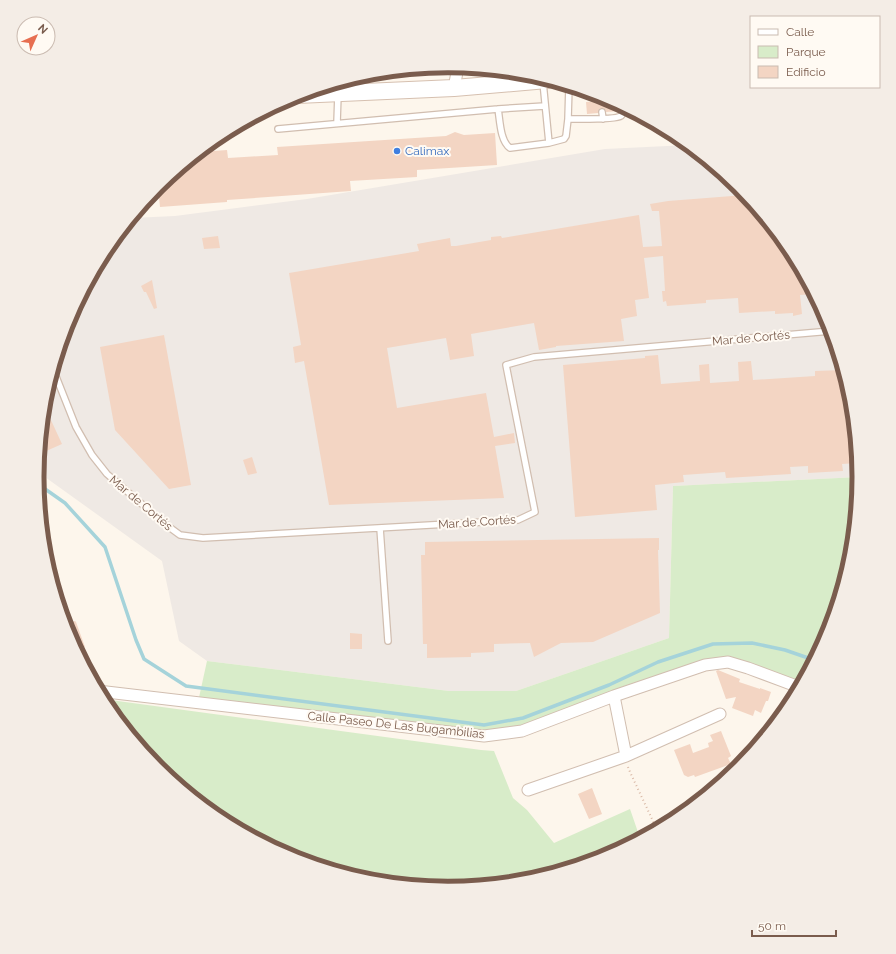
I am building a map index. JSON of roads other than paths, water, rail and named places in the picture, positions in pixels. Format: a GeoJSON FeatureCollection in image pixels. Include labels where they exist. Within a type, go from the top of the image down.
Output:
{"type":"FeatureCollection","features":[{"type":"Feature","properties":{"kind":"main road"},"geometry":{"type":"LineString","coordinates":[[339,88],[454,88],[529,81]]}},
{"type":"Feature","properties":{"kind":"street"},"geometry":{"type":"LineString","coordinates":[[454,88],[457,73]]}},
{"type":"Feature","properties":{"kind":"street","name":"Calle Paseo De Las Bugambilias"},"geometry":{"type":"LineString","coordinates":[[106,692],[484,736],[522,731],[614,696],[705,665],[728,662],[794,685]]}},
{"type":"Feature","properties":{"kind":"street"},"geometry":{"type":"LineString","coordinates":[[614,696],[626,756]]}},
{"type":"Feature","properties":{"kind":"street"},"geometry":{"type":"LineString","coordinates":[[528,790],[626,756],[720,714]]}},
{"type":"Feature","properties":{"kind":"lane"},"geometry":{"type":"LineString","coordinates":[[545,85],[545,106],[549,143]]}},
{"type":"Feature","properties":{"kind":"lane"},"geometry":{"type":"LineString","coordinates":[[337,123],[339,88]]}},
{"type":"Feature","properties":{"kind":"lane"},"geometry":{"type":"LineString","coordinates":[[498,109],[503,140],[510,148],[549,143],[564,139],[566,136],[569,91]]}},
{"type":"Feature","properties":{"kind":"lane"},"geometry":{"type":"LineString","coordinates":[[278,129],[545,106]]}},
{"type":"Feature","properties":{"kind":"lane"},"geometry":{"type":"LineString","coordinates":[[568,119],[603,115],[618,117],[623,113]]}},
{"type":"Feature","properties":{"kind":"lane","name":"Mar de Cortés"},"geometry":{"type":"LineString","coordinates":[[57,378],[76,427],[92,455],[107,474],[180,535],[202,538],[518,520],[535,512],[506,365],[534,357],[825,332]]}},
{"type":"Feature","properties":{"kind":"lane"},"geometry":{"type":"LineString","coordinates":[[380,528],[388,641]]}},
{"type":"Feature","properties":{"kind":"waterway"},"geometry":{"type":"LineString","coordinates":[[44,489],[65,503],[105,547],[136,640],[144,659],[186,686],[484,725],[523,718],[609,685],[658,662],[713,644],[752,643],[785,650],[809,658]]}},
{"type":"Feature","properties":{"kind":"place","name":"Calimax"},"geometry":{"type":"Point","coordinates":[397,151]}}]}
